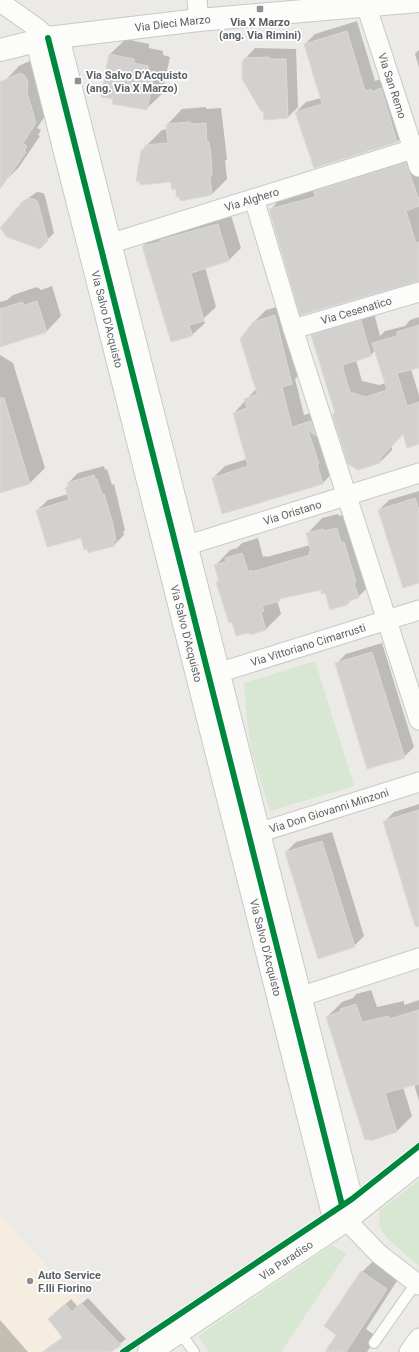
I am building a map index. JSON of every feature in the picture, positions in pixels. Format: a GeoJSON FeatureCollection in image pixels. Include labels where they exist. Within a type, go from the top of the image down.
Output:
{"type":"FeatureCollection","features":[{"type":"Feature","properties":{"kind":"street","name":"Via Dieci Marzo"},"geometry":{"type":"LineString","coordinates":[[0,50],[48,39],[198,10],[366,5],[419,1]]}},
{"type":"Feature","properties":{"kind":"street"},"geometry":{"type":"LineString","coordinates":[[0,2],[37,28],[48,39]]}},
{"type":"Feature","properties":{"kind":"street","name":"Via San Remo"},"geometry":{"type":"LineString","coordinates":[[366,5],[416,158]]}},
{"type":"Feature","properties":{"kind":"street","name":"Via Salvo D'Acquisto"},"geometry":{"type":"LineString","coordinates":[[48,39],[110,243],[301,997],[346,1220]]}},
{"type":"Feature","properties":{"kind":"street","name":"Via Salvo D'Acquisto"},"geometry":{"type":"LineString","coordinates":[[48,39],[90,250],[238,839],[280,1002],[346,1220]]}},
{"type":"Feature","properties":{"kind":"street","name":"Via Alghero"},"geometry":{"type":"LineString","coordinates":[[90,250],[254,199],[416,158]]}},
{"type":"Feature","properties":{"kind":"street"},"geometry":{"type":"LineString","coordinates":[[254,199],[293,329],[419,720]]}},
{"type":"Feature","properties":{"kind":"street","name":"Via Cesenatico"},"geometry":{"type":"LineString","coordinates":[[293,329],[419,292]]}},
{"type":"Feature","properties":{"kind":"street","name":"Via Oristano"},"geometry":{"type":"LineString","coordinates":[[166,551],[187,546],[419,473]]}},
{"type":"Feature","properties":{"kind":"street","name":"Via Vittoriano Cimarrusti"},"geometry":{"type":"LineString","coordinates":[[198,679],[419,610]]}},
{"type":"Feature","properties":{"kind":"street","name":"Via Don Giovanni Minzoni"},"geometry":{"type":"LineString","coordinates":[[238,839],[419,782]]}},
{"type":"Feature","properties":{"kind":"street"},"geometry":{"type":"LineString","coordinates":[[280,1002],[301,997],[419,958]]}},
{"type":"Feature","properties":{"kind":"street","name":"Via Paradiso"},"geometry":{"type":"LineString","coordinates":[[149,1352],[346,1220],[419,1162]]}},
{"type":"Feature","properties":{"kind":"street"},"geometry":{"type":"LineString","coordinates":[[346,1220],[379,1254],[417,1284]]}},
{"type":"Feature","properties":{"kind":"street"},"geometry":{"type":"LineString","coordinates":[[409,1352],[419,1338]]}},
{"type":"Feature","properties":{"kind":"lane"},"geometry":{"type":"LineString","coordinates":[[374,1343],[417,1284]]}},
{"type":"Feature","properties":{"kind":"lane"},"geometry":{"type":"LineString","coordinates":[[180,1332],[194,1352]]}},
{"type":"Feature","properties":{"kind":"shaded area","name":"Auto Service F.lli Fiorino"},"geometry":{"type":"Polygon","coordinates":[[[0,1216],[121,1345],[111,1352],[0,1352],[0,1216]]]}},
{"type":"Feature","properties":{"kind":"green space"},"geometry":{"type":"Polygon","coordinates":[[[315,661],[354,786],[270,811],[251,750],[244,683],[315,661]]]}},
{"type":"Feature","properties":{"kind":"green space"},"geometry":{"type":"Polygon","coordinates":[[[419,1180],[419,1266],[390,1241],[380,1228],[379,1211],[419,1180]]]}},
{"type":"Feature","properties":{"kind":"green space"},"geometry":{"type":"Polygon","coordinates":[[[332,1245],[346,1254],[281,1352],[209,1352],[198,1336],[332,1245]]]}},
{"type":"Feature","properties":{"kind":"building"},"geometry":{"type":"Polygon","coordinates":[[[347,31],[365,91],[371,89],[372,92],[381,88],[397,142],[314,168],[295,112],[322,104],[304,44],[347,31]]]}},
{"type":"Feature","properties":{"kind":"building"},"geometry":{"type":"Polygon","coordinates":[[[109,54],[134,59],[134,63],[148,66],[148,70],[155,72],[147,110],[112,104],[113,99],[101,97],[109,54]]]}},
{"type":"Feature","properties":{"kind":"building"},"geometry":{"type":"Polygon","coordinates":[[[269,57],[269,59],[286,59],[288,118],[264,120],[263,111],[261,111],[242,79],[242,61],[244,61],[244,58],[269,57]]]}},
{"type":"Feature","properties":{"kind":"building"},"geometry":{"type":"Polygon","coordinates":[[[20,73],[25,76],[28,82],[27,92],[36,123],[23,143],[27,146],[24,151],[26,152],[0,189],[0,82],[20,73]]]}},
{"type":"Feature","properties":{"kind":"building"},"geometry":{"type":"Polygon","coordinates":[[[190,122],[191,124],[206,123],[207,142],[209,142],[211,155],[212,175],[210,176],[212,195],[180,201],[179,197],[176,197],[176,189],[172,190],[171,182],[140,185],[139,181],[136,182],[141,150],[146,149],[145,145],[168,143],[166,124],[190,122]]]}},
{"type":"Feature","properties":{"kind":"building"},"geometry":{"type":"Polygon","coordinates":[[[406,163],[419,200],[419,206],[406,211],[416,243],[419,242],[419,281],[300,315],[269,209],[315,197],[314,191],[406,163]]]}},
{"type":"Feature","properties":{"kind":"building"},"geometry":{"type":"Polygon","coordinates":[[[29,198],[36,200],[38,203],[48,241],[40,249],[7,237],[0,228],[23,201],[29,198]]]}},
{"type":"Feature","properties":{"kind":"building"},"geometry":{"type":"Polygon","coordinates":[[[218,224],[229,261],[191,273],[204,321],[189,325],[193,336],[171,342],[142,246],[218,224]]]}},
{"type":"Feature","properties":{"kind":"building"},"geometry":{"type":"Polygon","coordinates":[[[37,301],[47,332],[0,347],[0,309],[22,302],[25,305],[37,301]]]}},
{"type":"Feature","properties":{"kind":"building"},"geometry":{"type":"Polygon","coordinates":[[[275,315],[292,384],[282,387],[292,427],[311,421],[316,436],[308,430],[319,464],[317,464],[323,484],[222,514],[212,478],[248,466],[233,413],[247,408],[244,399],[257,394],[240,339],[253,322],[275,315]]]}},
{"type":"Feature","properties":{"kind":"building"},"geometry":{"type":"Polygon","coordinates":[[[361,320],[371,356],[343,365],[343,369],[350,392],[366,397],[387,390],[372,343],[397,336],[397,332],[419,325],[419,368],[397,373],[407,406],[419,402],[419,444],[407,448],[403,434],[380,459],[380,463],[358,470],[348,464],[332,414],[335,413],[311,335],[361,320]]]}},
{"type":"Feature","properties":{"kind":"building"},"geometry":{"type":"Polygon","coordinates":[[[0,398],[4,398],[30,484],[0,493],[0,398]]]}},
{"type":"Feature","properties":{"kind":"building"},"geometry":{"type":"Polygon","coordinates":[[[94,475],[95,479],[97,479],[102,494],[104,494],[113,524],[116,541],[113,541],[115,546],[88,553],[87,549],[84,550],[81,538],[47,547],[36,510],[69,500],[65,488],[68,487],[67,483],[94,475]]]}},
{"type":"Feature","properties":{"kind":"building"},"geometry":{"type":"Polygon","coordinates":[[[415,498],[419,510],[419,583],[403,588],[378,510],[415,498]]]}},
{"type":"Feature","properties":{"kind":"building"},"geometry":{"type":"Polygon","coordinates":[[[337,528],[341,543],[344,542],[356,582],[354,583],[359,598],[346,602],[347,605],[330,610],[325,593],[321,594],[321,590],[279,599],[280,601],[262,606],[264,611],[261,612],[266,630],[250,635],[249,633],[236,636],[232,622],[229,623],[216,582],[219,582],[214,565],[226,562],[225,558],[242,553],[248,571],[251,570],[251,572],[310,555],[309,552],[311,552],[306,533],[323,529],[324,531],[337,528]]]}},
{"type":"Feature","properties":{"kind":"building"},"geometry":{"type":"Polygon","coordinates":[[[372,652],[405,758],[367,769],[335,663],[372,652]]]}},
{"type":"Feature","properties":{"kind":"building"},"geometry":{"type":"Polygon","coordinates":[[[419,810],[419,925],[415,926],[383,821],[419,810]]]}},
{"type":"Feature","properties":{"kind":"building"},"geometry":{"type":"Polygon","coordinates":[[[322,841],[355,947],[318,959],[285,852],[322,841]]]}},
{"type":"Feature","properties":{"kind":"building"},"geometry":{"type":"Polygon","coordinates":[[[356,1004],[362,1022],[389,1016],[389,1019],[419,1010],[419,1084],[385,1093],[397,1132],[370,1141],[369,1139],[365,1140],[326,1017],[341,1011],[340,1009],[356,1004]]]}},
{"type":"Feature","properties":{"kind":"building"},"geometry":{"type":"Polygon","coordinates":[[[361,1271],[387,1289],[346,1352],[325,1352],[336,1335],[324,1326],[361,1271]]]}},
{"type":"Feature","properties":{"kind":"building"},"geometry":{"type":"Polygon","coordinates":[[[81,1303],[121,1345],[111,1352],[43,1352],[63,1338],[48,1319],[65,1304],[72,1312],[81,1303]]]}},
{"type":"Feature","properties":{"kind":"cycle path"},"geometry":{"type":"LineString","coordinates":[[48,38],[342,1205]]}},
{"type":"Feature","properties":{"kind":"cycle path"},"geometry":{"type":"LineString","coordinates":[[123,1352],[352,1199],[419,1146]]}},
{"type":"Feature","properties":{"kind":"place","name":"Via X Marzo (ang. Via Rimini)"},"geometry":{"type":"Point","coordinates":[260,9]}},
{"type":"Feature","properties":{"kind":"place","name":"Via Salvo D’Acquisto (ang. Via X Marzo)"},"geometry":{"type":"Point","coordinates":[78,81]}},
{"type":"Feature","properties":{"kind":"place","name":"Auto Service F.lli Fiorino"},"geometry":{"type":"Point","coordinates":[30,1281]}}]}
